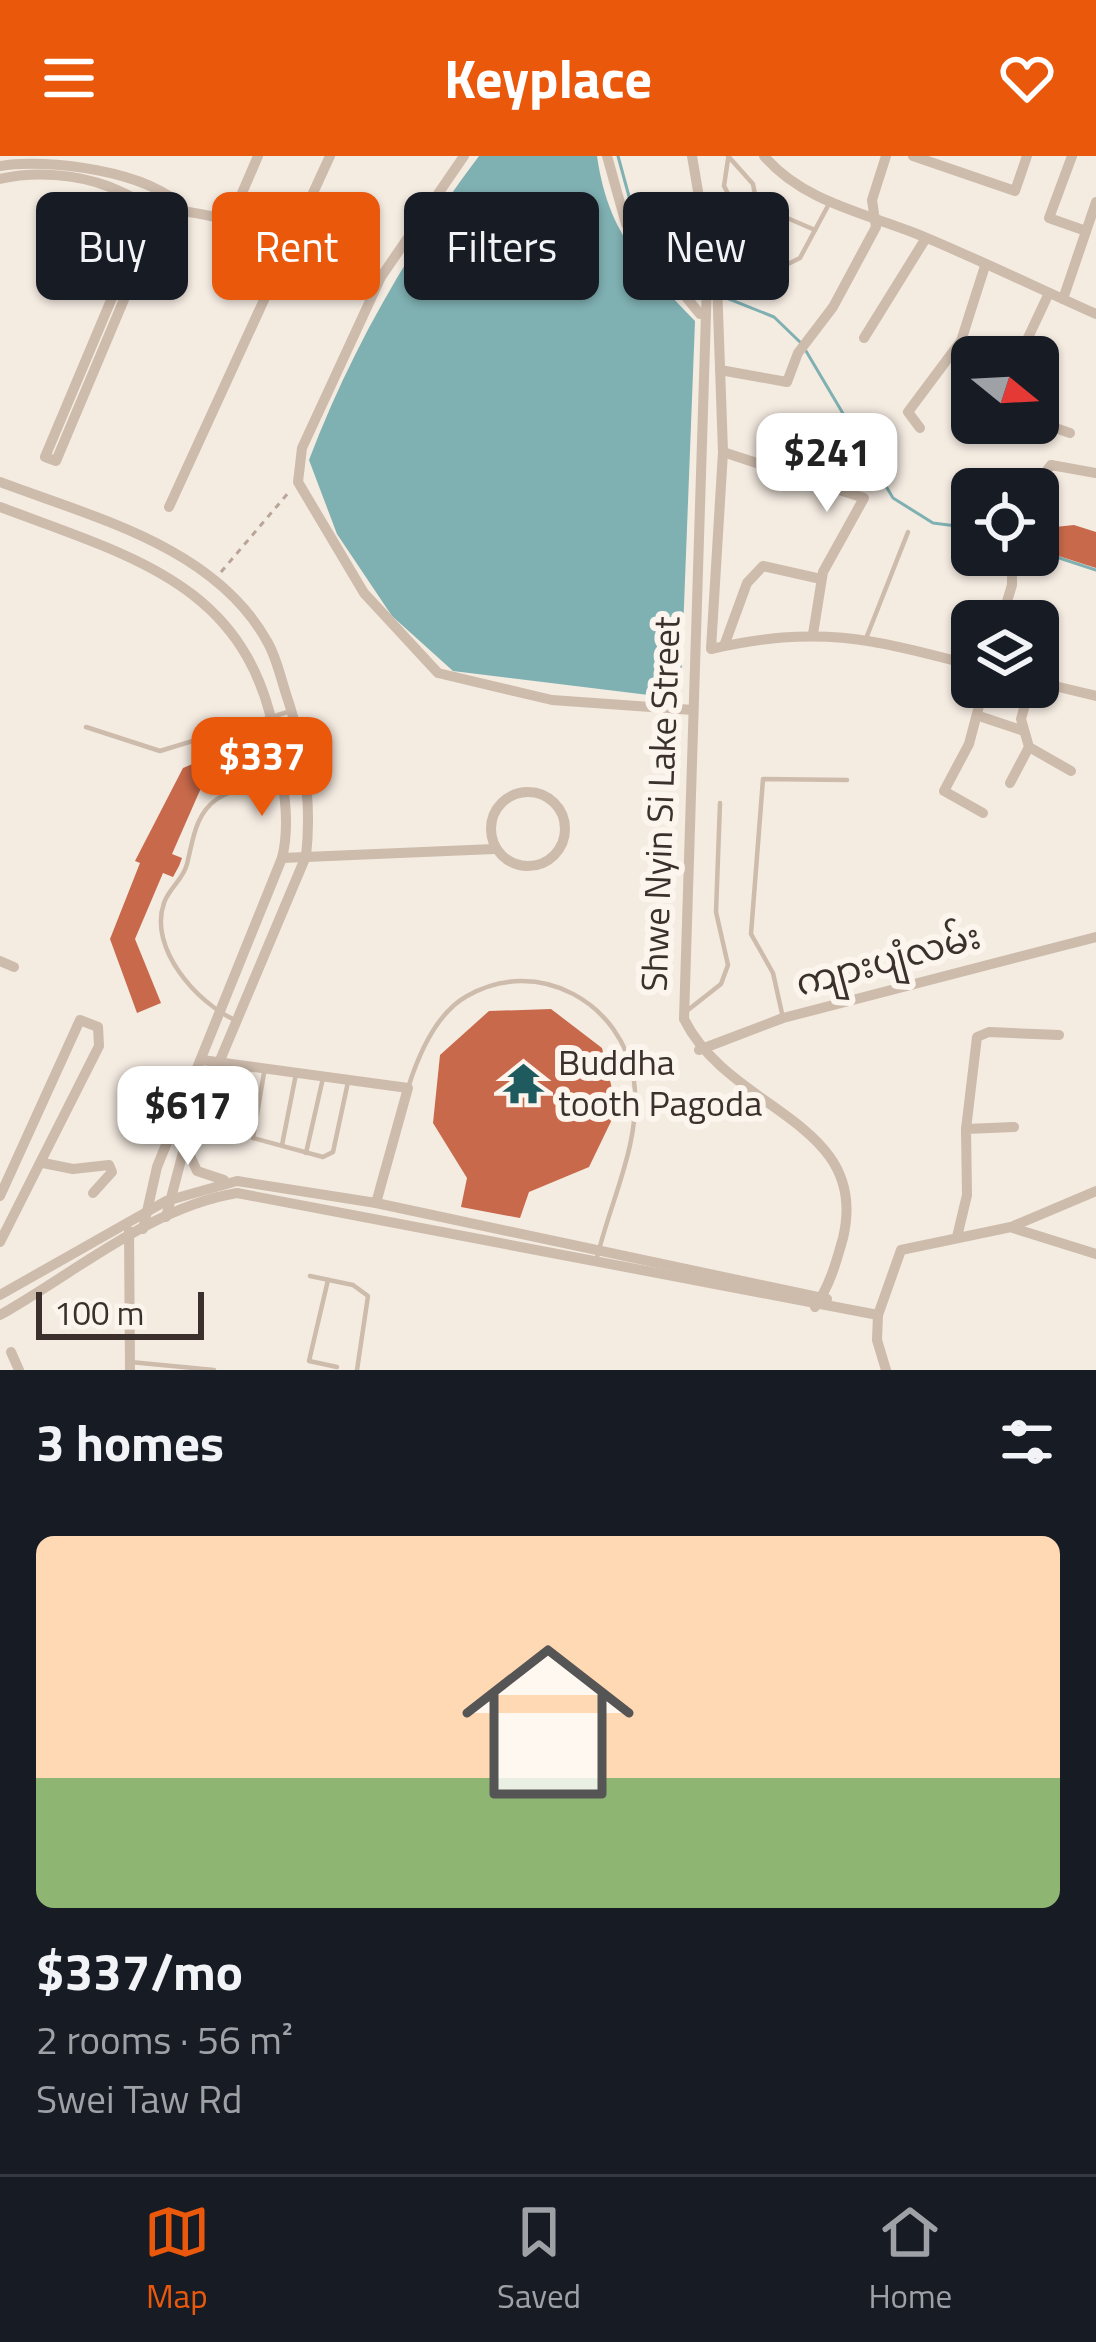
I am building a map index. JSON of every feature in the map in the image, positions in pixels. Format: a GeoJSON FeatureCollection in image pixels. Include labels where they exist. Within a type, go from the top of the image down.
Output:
{"type":"FeatureCollection","features":[{"type":"Feature","properties":{"kind":"street"},"geometry":{"type":"LineString","coordinates":[[242,192],[258,156]]}},
{"type":"Feature","properties":{"kind":"street"},"geometry":{"type":"LineString","coordinates":[[315,192],[330,156]]}},
{"type":"Feature","properties":{"kind":"street"},"geometry":{"type":"LineString","coordinates":[[464,156],[381,277],[302,448],[298,482],[364,592],[438,673],[552,700],[693,710]]}},
{"type":"Feature","properties":{"kind":"street"},"geometry":{"type":"LineString","coordinates":[[607,156],[626,224],[702,316]]}},
{"type":"Feature","properties":{"kind":"street"},"geometry":{"type":"LineString","coordinates":[[692,156],[698,192]]}},
{"type":"Feature","properties":{"kind":"street"},"geometry":{"type":"LineString","coordinates":[[764,156],[830,202],[926,238],[1096,314]]}},
{"type":"Feature","properties":{"kind":"street"},"geometry":{"type":"LineString","coordinates":[[720,370],[787,382],[798,352],[855,270],[876,217],[872,200],[886,156]]}},
{"type":"Feature","properties":{"kind":"street"},"geometry":{"type":"LineString","coordinates":[[913,156],[1015,191],[1027,156]]}},
{"type":"Feature","properties":{"kind":"street"},"geometry":{"type":"LineString","coordinates":[[1072,156],[1049,218],[1086,231]]}},
{"type":"Feature","properties":{"kind":"street"},"geometry":{"type":"LineString","coordinates":[[0,166],[77,165],[141,192]]}},
{"type":"Feature","properties":{"kind":"street"},"geometry":{"type":"LineString","coordinates":[[0,179],[33,169]]}},
{"type":"Feature","properties":{"kind":"street"},"geometry":{"type":"LineString","coordinates":[[160,200],[56,461],[45,457],[160,200]]}},
{"type":"Feature","properties":{"kind":"street"},"geometry":{"type":"LineString","coordinates":[[1063,299],[1096,202]]}},
{"type":"Feature","properties":{"kind":"street"},"geometry":{"type":"LineString","coordinates":[[864,338],[926,238]]}},
{"type":"Feature","properties":{"kind":"street"},"geometry":{"type":"LineString","coordinates":[[920,428],[908,412],[961,341],[986,266]]}},
{"type":"Feature","properties":{"kind":"street"},"geometry":{"type":"LineString","coordinates":[[1029,336],[1049,292]]}},
{"type":"Feature","properties":{"kind":"street"},"geometry":{"type":"LineString","coordinates":[[169,507],[267,300]]}},
{"type":"Feature","properties":{"kind":"street","name":"Shwe Nyin Si Lake Street"},"geometry":{"type":"LineString","coordinates":[[709,300],[702,316],[684,1014],[700,1050],[815,1138],[844,1175],[844,1232],[819,1301]]}},
{"type":"Feature","properties":{"kind":"street"},"geometry":{"type":"LineString","coordinates":[[710,300],[720,370],[723,452],[711,649],[813,634],[867,636],[951,659]]}},
{"type":"Feature","properties":{"kind":"street"},"geometry":{"type":"LineString","coordinates":[[1059,429],[1070,433]]}},
{"type":"Feature","properties":{"kind":"street"},"geometry":{"type":"LineString","coordinates":[[723,452],[864,498],[821,579],[813,634]]}},
{"type":"Feature","properties":{"kind":"street"},"geometry":{"type":"LineString","coordinates":[[1049,468],[1096,472]]}},
{"type":"Feature","properties":{"kind":"street"},"geometry":{"type":"LineString","coordinates":[[0,482],[166,549],[216,578],[271,647],[291,711],[310,821],[306,856],[222,1065],[186,1141],[166,1201],[166,1217]]}},
{"type":"Feature","properties":{"kind":"street"},"geometry":{"type":"LineString","coordinates":[[0,507],[154,571],[198,597],[238,637],[271,716],[282,778],[286,840],[282,858],[143,1213],[142,1229]]}},
{"type":"Feature","properties":{"kind":"street"},"geometry":{"type":"LineString","coordinates":[[154,571],[166,549]]}},
{"type":"Feature","properties":{"kind":"street"},"geometry":{"type":"LineString","coordinates":[[724,646],[747,584],[763,566],[821,579]]}},
{"type":"Feature","properties":{"kind":"street"},"geometry":{"type":"LineString","coordinates":[[238,637],[257,624]]}},
{"type":"Feature","properties":{"kind":"street"},"geometry":{"type":"LineString","coordinates":[[1059,687],[1096,696]]}},
{"type":"Feature","properties":{"kind":"street"},"geometry":{"type":"LineString","coordinates":[[980,708],[944,791],[983,813]]}},
{"type":"Feature","properties":{"kind":"street"},"geometry":{"type":"LineString","coordinates":[[1026,708],[1022,730],[1029,747],[1071,771]]}},
{"type":"Feature","properties":{"kind":"street"},"geometry":{"type":"LineString","coordinates":[[979,716],[1022,730]]}},
{"type":"Feature","properties":{"kind":"street"},"geometry":{"type":"LineString","coordinates":[[1010,782],[1029,747]]}},
{"type":"Feature","properties":{"kind":"street"},"geometry":{"type":"LineString","coordinates":[[282,858],[494,849],[517,865],[536,866],[554,857],[564,841],[565,821],[556,804],[540,793],[520,792],[503,801],[493,818],[494,849]]}},
{"type":"Feature","properties":{"kind":"street","name":"ကျားပျံလမ်း"},"geometry":{"type":"LineString","coordinates":[[700,1050],[783,1018],[1096,937]]}},
{"type":"Feature","properties":{"kind":"street"},"geometry":{"type":"LineString","coordinates":[[0,961],[14,968]]}},
{"type":"Feature","properties":{"kind":"street"},"geometry":{"type":"LineString","coordinates":[[0,1196],[80,1020],[98,1027],[102,1036],[0,1242]]}},
{"type":"Feature","properties":{"kind":"street"},"geometry":{"type":"LineString","coordinates":[[957,1238],[968,1195],[966,1130],[977,1037],[989,1031],[1059,1035]]}},
{"type":"Feature","properties":{"kind":"street"},"geometry":{"type":"LineString","coordinates":[[202,1060],[408,1088],[376,1203]]}},
{"type":"Feature","properties":{"kind":"street"},"geometry":{"type":"LineString","coordinates":[[966,1130],[1014,1127]]}},
{"type":"Feature","properties":{"kind":"street"},"geometry":{"type":"LineString","coordinates":[[186,1141],[197,1171],[227,1181]]}},
{"type":"Feature","properties":{"kind":"street"},"geometry":{"type":"LineString","coordinates":[[43,1162],[73,1169],[109,1165],[112,1172],[93,1193]]}},
{"type":"Feature","properties":{"kind":"street"},"geometry":{"type":"LineString","coordinates":[[0,1295],[166,1201],[227,1181],[264,1181],[376,1203],[597,1256]]}},
{"type":"Feature","properties":{"kind":"street"},"geometry":{"type":"LineString","coordinates":[[886,1370],[877,1340],[878,1315],[896,1255],[1010,1227],[1096,1191]]}},
{"type":"Feature","properties":{"kind":"street"},"geometry":{"type":"LineString","coordinates":[[0,1316],[166,1217],[210,1198],[260,1196],[597,1256],[878,1315]]}},
{"type":"Feature","properties":{"kind":"street"},"geometry":{"type":"LineString","coordinates":[[128,1222],[130,1366]]}},
{"type":"Feature","properties":{"kind":"street"},"geometry":{"type":"LineString","coordinates":[[1010,1227],[1096,1254]]}},
{"type":"Feature","properties":{"kind":"street"},"geometry":{"type":"LineString","coordinates":[[11,1352],[19,1370]]}},
{"type":"Feature","properties":{"kind":"lane"},"geometry":{"type":"LineString","coordinates":[[728,158],[724,185],[728,192]]}},
{"type":"Feature","properties":{"kind":"lane"},"geometry":{"type":"LineString","coordinates":[[728,158],[753,184],[755,192]]}},
{"type":"Feature","properties":{"kind":"lane"},"geometry":{"type":"LineString","coordinates":[[789,263],[830,202]]}},
{"type":"Feature","properties":{"kind":"lane"},"geometry":{"type":"LineString","coordinates":[[789,219],[814,230]]}},
{"type":"Feature","properties":{"kind":"lane"},"geometry":{"type":"LineString","coordinates":[[867,636],[908,532]]}},
{"type":"Feature","properties":{"kind":"lane"},"geometry":{"type":"LineString","coordinates":[[86,727],[160,751],[291,711]]}},
{"type":"Feature","properties":{"kind":"lane"},"geometry":{"type":"LineString","coordinates":[[240,1022],[221,1013],[181,973],[164,938],[162,910],[184,873],[194,831],[209,806],[220,796],[305,773]]}},
{"type":"Feature","properties":{"kind":"lane"},"geometry":{"type":"LineString","coordinates":[[783,1018],[773,973],[751,934],[764,779],[847,779]]}},
{"type":"Feature","properties":{"kind":"lane"},"geometry":{"type":"LineString","coordinates":[[684,1014],[721,984],[728,964],[716,912],[720,803]]}},
{"type":"Feature","properties":{"kind":"lane"},"geometry":{"type":"LineString","coordinates":[[408,1088],[430,1034],[465,996],[512,981],[548,982],[599,1008],[620,1034],[634,1080],[635,1128],[597,1256]]}},
{"type":"Feature","properties":{"kind":"lane"},"geometry":{"type":"LineString","coordinates":[[265,1070],[253,1138],[306,1154],[333,1153],[348,1082]]}},
{"type":"Feature","properties":{"kind":"lane"},"geometry":{"type":"LineString","coordinates":[[281,1148],[296,1075]]}},
{"type":"Feature","properties":{"kind":"lane"},"geometry":{"type":"LineString","coordinates":[[306,1154],[323,1078]]}},
{"type":"Feature","properties":{"kind":"lane"},"geometry":{"type":"LineString","coordinates":[[310,1276],[353,1285],[368,1296],[357,1370]]}},
{"type":"Feature","properties":{"kind":"lane"},"geometry":{"type":"LineString","coordinates":[[328,1280],[309,1361],[338,1367]]}},
{"type":"Feature","properties":{"kind":"lane"},"geometry":{"type":"LineString","coordinates":[[130,1366],[214,1370]]}},
{"type":"Feature","properties":{"kind":"path"},"geometry":{"type":"LineString","coordinates":[[216,578],[298,482]]}},
{"type":"Feature","properties":{"kind":"water"},"geometry":{"type":"Polygon","coordinates":[[[479,156],[597,156],[602,183],[623,235],[623,300],[676,300],[695,321],[681,683],[665,697],[453,671],[392,616],[337,534],[309,460],[343,379],[404,267],[404,300],[599,300],[599,192],[454,192],[479,156]]]}},
{"type":"Feature","properties":{"kind":"building"},"geometry":{"type":"Polygon","coordinates":[[[1074,525],[1096,532],[1096,568],[1059,556],[1059,527],[1074,525]]]}},
{"type":"Feature","properties":{"kind":"building"},"geometry":{"type":"Polygon","coordinates":[[[257,737],[266,762],[201,788],[172,854],[182,858],[179,866],[173,877],[163,873],[135,939],[161,1003],[137,1013],[110,939],[140,863],[135,861],[183,768],[257,737]]]}},
{"type":"Feature","properties":{"kind":"building","name":"Buddha tooth Pagoda"},"geometry":{"type":"Polygon","coordinates":[[[551,1009],[602,1048],[617,1109],[589,1167],[529,1192],[520,1218],[461,1207],[467,1178],[433,1123],[440,1055],[489,1011],[551,1009]]]}},
{"type":"Feature","properties":{"kind":"waterway"},"geometry":{"type":"LineString","coordinates":[[618,156],[628,192]]}},
{"type":"Feature","properties":{"kind":"waterway"},"geometry":{"type":"LineString","coordinates":[[732,300],[774,317],[801,343]]}},
{"type":"Feature","properties":{"kind":"waterway"},"geometry":{"type":"LineString","coordinates":[[806,351],[893,498],[933,523],[951,525]]}},
{"type":"Feature","properties":{"kind":"waterway"},"geometry":{"type":"LineString","coordinates":[[1059,558],[1096,570]]}},
{"type":"Feature","properties":{"kind":"place","name":"Buddha tooth Pagoda"},"geometry":{"type":"Point","coordinates":[524,1083]}}]}
